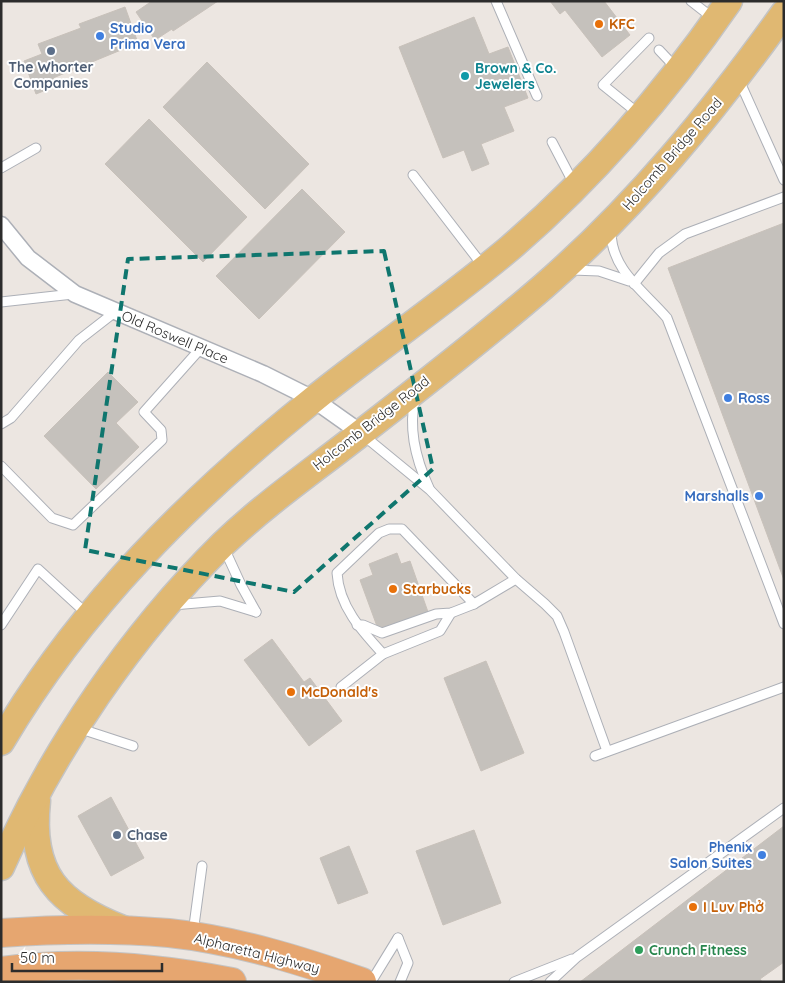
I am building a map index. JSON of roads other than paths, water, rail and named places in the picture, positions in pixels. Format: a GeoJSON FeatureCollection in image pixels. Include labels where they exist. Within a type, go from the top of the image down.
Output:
{"type":"FeatureCollection","features":[{"type":"Feature","properties":{"kind":"highway","name":"Alpharetta Highway"},"geometry":{"type":"LineString","coordinates":[[1,933],[123,930],[192,936],[264,951],[362,982]]}},
{"type":"Feature","properties":{"kind":"highway"},"geometry":{"type":"LineString","coordinates":[[1,971],[67,966],[161,970],[232,982]]}},
{"type":"Feature","properties":{"kind":"main road"},"geometry":{"type":"LineString","coordinates":[[1,742],[42,677],[89,616],[147,549],[187,509],[313,399],[485,268],[576,187],[641,115],[723,11]]}},
{"type":"Feature","properties":{"kind":"main road","name":"Holcomb Bridge Road"},"geometry":{"type":"LineString","coordinates":[[1,867],[38,792],[75,727],[114,672],[168,606],[223,544],[302,478],[361,433],[558,273],[612,221],[696,129],[738,77],[784,13]]}},
{"type":"Feature","properties":{"kind":"main road"},"geometry":{"type":"LineString","coordinates":[[38,792],[35,840],[44,871],[54,885],[75,905],[123,930]]}},
{"type":"Feature","properties":{"kind":"main road"},"geometry":{"type":"LineString","coordinates":[[35,982],[67,966]]}},
{"type":"Feature","properties":{"kind":"street","name":"Old Roswell Place"},"geometry":{"type":"LineString","coordinates":[[1,225],[28,258],[75,294],[263,374],[313,399],[361,433]]}},
{"type":"Feature","properties":{"kind":"lane"},"geometry":{"type":"LineString","coordinates":[[496,1],[537,96]]}},
{"type":"Feature","properties":{"kind":"lane"},"geometry":{"type":"LineString","coordinates":[[691,1],[723,11]]}},
{"type":"Feature","properties":{"kind":"lane"},"geometry":{"type":"LineString","coordinates":[[641,115],[603,85],[649,38]]}},
{"type":"Feature","properties":{"kind":"lane"},"geometry":{"type":"LineString","coordinates":[[659,50],[678,70]]}},
{"type":"Feature","properties":{"kind":"lane"},"geometry":{"type":"LineString","coordinates":[[738,77],[784,180]]}},
{"type":"Feature","properties":{"kind":"lane"},"geometry":{"type":"LineString","coordinates":[[552,142],[576,187]]}},
{"type":"Feature","properties":{"kind":"lane"},"geometry":{"type":"LineString","coordinates":[[1,168],[36,148]]}},
{"type":"Feature","properties":{"kind":"lane"},"geometry":{"type":"LineString","coordinates":[[413,175],[485,268]]}},
{"type":"Feature","properties":{"kind":"lane"},"geometry":{"type":"LineString","coordinates":[[634,284],[659,253],[686,234],[784,197]]}},
{"type":"Feature","properties":{"kind":"lane"},"geometry":{"type":"LineString","coordinates":[[612,221],[611,240],[614,253],[626,276],[646,294],[667,318],[784,624]]}},
{"type":"Feature","properties":{"kind":"lane"},"geometry":{"type":"LineString","coordinates":[[558,273],[572,270],[599,271],[623,278],[634,284]]}},
{"type":"Feature","properties":{"kind":"lane"},"geometry":{"type":"LineString","coordinates":[[1,302],[75,294]]}},
{"type":"Feature","properties":{"kind":"lane"},"geometry":{"type":"LineString","coordinates":[[1,424],[11,418],[79,340],[115,312]]}},
{"type":"Feature","properties":{"kind":"lane"},"geometry":{"type":"LineString","coordinates":[[1,466],[52,518],[73,525],[162,440],[161,430],[144,412],[202,348]]}},
{"type":"Feature","properties":{"kind":"lane"},"geometry":{"type":"LineString","coordinates":[[417,388],[411,423],[413,440],[423,476],[430,490]]}},
{"type":"Feature","properties":{"kind":"lane"},"geometry":{"type":"LineString","coordinates":[[361,433],[430,490],[516,579],[557,616],[607,751]]}},
{"type":"Feature","properties":{"kind":"lane"},"geometry":{"type":"LineString","coordinates":[[383,654],[357,625],[338,590],[337,573],[379,533],[389,529],[402,529],[474,604]]}},
{"type":"Feature","properties":{"kind":"lane"},"geometry":{"type":"LineString","coordinates":[[168,606],[220,601],[256,612],[241,585],[223,544]]}},
{"type":"Feature","properties":{"kind":"lane"},"geometry":{"type":"LineString","coordinates":[[1,624],[38,569],[89,616]]}},
{"type":"Feature","properties":{"kind":"lane"},"geometry":{"type":"LineString","coordinates":[[357,625],[363,625],[382,633],[436,614],[451,614],[474,604],[516,579]]}},
{"type":"Feature","properties":{"kind":"lane"},"geometry":{"type":"LineString","coordinates":[[341,688],[383,654],[440,631],[451,614]]}},
{"type":"Feature","properties":{"kind":"lane"},"geometry":{"type":"LineString","coordinates":[[595,756],[784,687]]}},
{"type":"Feature","properties":{"kind":"lane"},"geometry":{"type":"LineString","coordinates":[[75,727],[133,746]]}},
{"type":"Feature","properties":{"kind":"lane"},"geometry":{"type":"LineString","coordinates":[[550,982],[577,957],[784,808]]}},
{"type":"Feature","properties":{"kind":"lane"},"geometry":{"type":"LineString","coordinates":[[192,936],[202,866]]}},
{"type":"Feature","properties":{"kind":"lane"},"geometry":{"type":"LineString","coordinates":[[371,982],[398,938],[408,963],[400,982]]}},
{"type":"Feature","properties":{"kind":"lane"},"geometry":{"type":"LineString","coordinates":[[514,982],[577,957]]}},
{"type":"Feature","properties":{"kind":"place","name":"KFC"},"geometry":{"type":"Point","coordinates":[599,24]}},
{"type":"Feature","properties":{"kind":"place","name":"Studio Prima Vera"},"geometry":{"type":"Point","coordinates":[100,36]}},
{"type":"Feature","properties":{"kind":"place","name":"The Whorter Companies"},"geometry":{"type":"Point","coordinates":[51,51]}},
{"type":"Feature","properties":{"kind":"place","name":"Brown & Co. Jewelers"},"geometry":{"type":"Point","coordinates":[465,76]}},
{"type":"Feature","properties":{"kind":"place","name":"Ross"},"geometry":{"type":"Point","coordinates":[728,398]}},
{"type":"Feature","properties":{"kind":"place","name":"Marshalls"},"geometry":{"type":"Point","coordinates":[759,496]}},
{"type":"Feature","properties":{"kind":"place","name":"Starbucks"},"geometry":{"type":"Point","coordinates":[393,589]}},
{"type":"Feature","properties":{"kind":"place","name":"McDonald's"},"geometry":{"type":"Point","coordinates":[291,692]}},
{"type":"Feature","properties":{"kind":"place","name":"Chase"},"geometry":{"type":"Point","coordinates":[117,835]}},
{"type":"Feature","properties":{"kind":"place","name":"Phenix Salon Suites"},"geometry":{"type":"Point","coordinates":[762,855]}},
{"type":"Feature","properties":{"kind":"place","name":"I Luv Phở"},"geometry":{"type":"Point","coordinates":[693,907]}},
{"type":"Feature","properties":{"kind":"place","name":"Crunch Fitness"},"geometry":{"type":"Point","coordinates":[639,950]}}]}
